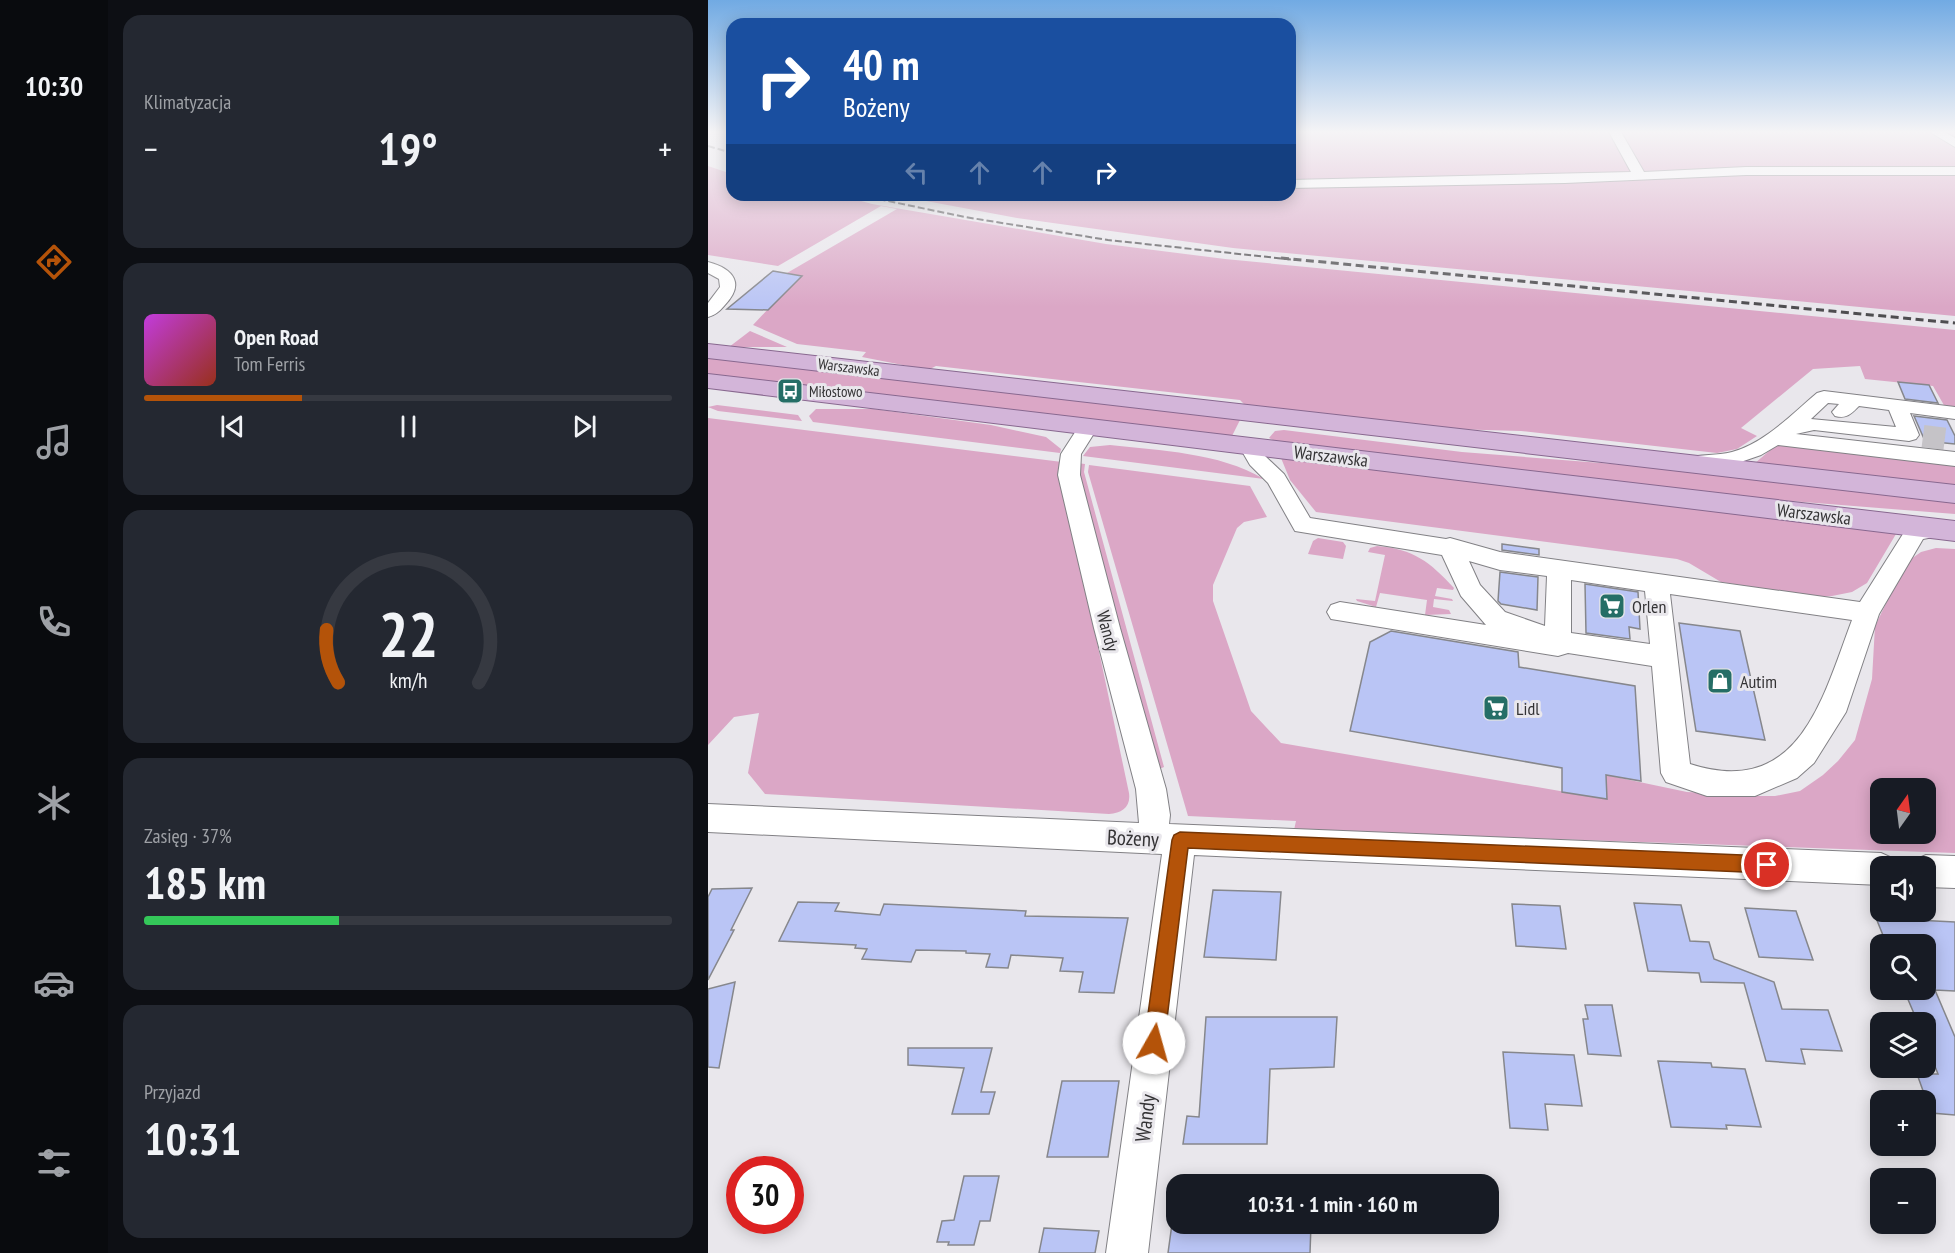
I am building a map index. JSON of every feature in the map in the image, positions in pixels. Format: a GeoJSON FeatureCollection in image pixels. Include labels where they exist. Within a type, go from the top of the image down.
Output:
{"type":"FeatureCollection","features":[{"type":"Feature","properties":{"kind":"main road","name":"Warszawska"},"geometry":{"type":"LineString","coordinates":[[708,351],[1955,494]]}},
{"type":"Feature","properties":{"kind":"main road","name":"Warszawska"},"geometry":{"type":"LineString","coordinates":[[708,381],[1946,530]]}},
{"type":"Feature","properties":{"kind":"main road"},"geometry":{"type":"LineString","coordinates":[[1249,446],[1255,432],[1261,426],[1270,421],[1287,418]]}},
{"type":"Feature","properties":{"kind":"street"},"geometry":{"type":"LineString","coordinates":[[708,267],[722,272],[728,277],[729,282],[723,297],[708,312]]}},
{"type":"Feature","properties":{"kind":"street"},"geometry":{"type":"LineString","coordinates":[[1683,463],[1712,462],[1743,456],[1778,434],[1824,397],[1955,413]]}},
{"type":"Feature","properties":{"kind":"street"},"geometry":{"type":"LineString","coordinates":[[1830,425],[1854,400]]}},
{"type":"Feature","properties":{"kind":"street"},"geometry":{"type":"LineString","coordinates":[[1857,429],[1888,404]]}},
{"type":"Feature","properties":{"kind":"street"},"geometry":{"type":"LineString","coordinates":[[1778,434],[1814,424],[1916,435],[1888,404]]}},
{"type":"Feature","properties":{"kind":"street","name":"Wandy"},"geometry":{"type":"LineString","coordinates":[[1088,427],[1071,454],[1069,475],[1107,628],[1151,789],[1155,815],[1166,839],[1127,1253]]}},
{"type":"Feature","properties":{"kind":"street"},"geometry":{"type":"LineString","coordinates":[[1778,434],[1955,459]]}},
{"type":"Feature","properties":{"kind":"street"},"geometry":{"type":"LineString","coordinates":[[1249,446],[1253,455],[1276,479],[1303,525],[1394,536],[1450,546],[1500,561],[1867,613]]}},
{"type":"Feature","properties":{"kind":"street"},"geometry":{"type":"LineString","coordinates":[[1657,583],[1676,773],[1707,783],[1755,783],[1787,769],[1804,754],[1832,712],[1867,613],[1916,532],[1946,530]]}},
{"type":"Feature","properties":{"kind":"street"},"geometry":{"type":"LineString","coordinates":[[1450,546],[1470,590],[1496,619],[1558,641],[1664,657]]}},
{"type":"Feature","properties":{"kind":"street"},"geometry":{"type":"LineString","coordinates":[[1340,612],[1558,646],[1559,569]]}},
{"type":"Feature","properties":{"kind":"street","name":"Bożeny"},"geometry":{"type":"LineString","coordinates":[[708,818],[1870,869]]}},
{"type":"Feature","properties":{"kind":"street"},"geometry":{"type":"LineString","coordinates":[[1936,871],[1955,872]]}},
{"type":"Feature","properties":{"kind":"shaded area"},"geometry":{"type":"Polygon","coordinates":[[[708,190],[726,190],[726,201],[861,201],[1106,244],[1225,259],[1955,330],[1955,409],[1945,407],[1933,386],[1865,379],[1860,366],[1813,369],[1741,428],[1757,436],[1737,449],[1717,453],[1521,431],[1449,429],[1246,406],[1240,400],[936,366],[928,370],[862,357],[866,352],[797,344],[753,325],[799,276],[787,273],[897,209],[881,206],[778,266],[708,255],[708,190]]]}},
{"type":"Feature","properties":{"kind":"shaded area"},"geometry":{"type":"Polygon","coordinates":[[[1296,190],[1955,190],[1955,316],[1233,248],[1017,218],[926,201],[1296,201],[1296,190]]]}},
{"type":"Feature","properties":{"kind":"shaded area"},"geometry":{"type":"Polygon","coordinates":[[[750,331],[787,347],[729,347],[750,331]]]}},
{"type":"Feature","properties":{"kind":"shaded area"},"geometry":{"type":"Polygon","coordinates":[[[708,358],[1240,420],[1232,436],[708,374],[708,358]]]}},
{"type":"Feature","properties":{"kind":"shaded area"},"geometry":{"type":"Polygon","coordinates":[[[717,405],[798,415],[802,421],[718,411],[708,407],[717,405]]]}},
{"type":"Feature","properties":{"kind":"shaded area"},"geometry":{"type":"Polygon","coordinates":[[[816,409],[874,409],[991,425],[1046,437],[1061,449],[1060,453],[813,422],[809,416],[816,409]]]}},
{"type":"Feature","properties":{"kind":"shaded area"},"geometry":{"type":"Polygon","coordinates":[[[708,418],[1062,462],[1072,524],[1129,793],[1127,806],[1118,812],[1109,814],[765,794],[748,773],[759,713],[734,717],[708,745],[708,418]]]}},
{"type":"Feature","properties":{"kind":"shaded area"},"geometry":{"type":"Polygon","coordinates":[[[1284,430],[1462,452],[1652,467],[1955,502],[1955,514],[1739,497],[1275,441],[1269,438],[1275,431],[1284,430]]]}},
{"type":"Feature","properties":{"kind":"shaded area"},"geometry":{"type":"Polygon","coordinates":[[[1110,445],[1209,458],[1228,463],[1264,479],[1083,456],[1090,447],[1110,445]]]}},
{"type":"Feature","properties":{"kind":"shaded area"},"geometry":{"type":"Polygon","coordinates":[[[1776,445],[1955,464],[1955,487],[1754,464],[1776,445]]]}},
{"type":"Feature","properties":{"kind":"shaded area"},"geometry":{"type":"Polygon","coordinates":[[[1281,458],[1896,534],[1867,583],[1852,592],[1819,597],[1721,582],[1689,563],[1677,559],[1316,512],[1290,480],[1281,458]]]}},
{"type":"Feature","properties":{"kind":"shaded area"},"geometry":{"type":"Polygon","coordinates":[[[1077,463],[1085,464],[1084,472],[1164,767],[1157,770],[1077,463]]]}},
{"type":"Feature","properties":{"kind":"shaded area"},"geometry":{"type":"Polygon","coordinates":[[[1089,465],[1250,486],[1267,517],[1244,522],[1237,528],[1213,585],[1213,601],[1251,711],[1281,743],[1606,799],[1606,775],[1687,792],[1708,793],[1709,796],[1775,796],[1800,791],[1823,775],[1855,740],[1872,679],[1875,626],[1898,579],[1911,559],[1921,552],[1936,548],[1955,549],[1955,853],[1294,830],[1296,821],[1188,816],[1088,472],[1089,465]]]}},
{"type":"Feature","properties":{"kind":"shaded area"},"geometry":{"type":"Polygon","coordinates":[[[1318,538],[1343,542],[1346,546],[1343,559],[1308,554],[1313,541],[1318,538]]]}},
{"type":"Feature","properties":{"kind":"shaded area"},"geometry":{"type":"Polygon","coordinates":[[[1377,546],[1411,554],[1437,571],[1454,588],[1453,590],[1437,588],[1435,596],[1453,601],[1434,599],[1433,607],[1449,610],[1451,614],[1425,615],[1427,600],[1380,593],[1376,607],[1357,601],[1356,599],[1375,601],[1385,555],[1368,552],[1370,548],[1377,546]]]}},
{"type":"Feature","properties":{"kind":"building"},"geometry":{"type":"Polygon","coordinates":[[[773,271],[802,276],[768,310],[727,309],[773,271]]]}},
{"type":"Feature","properties":{"kind":"building"},"geometry":{"type":"Polygon","coordinates":[[[1898,382],[1929,385],[1938,403],[1905,399],[1898,382]]]}},
{"type":"Feature","properties":{"kind":"building"},"geometry":{"type":"Polygon","coordinates":[[[1914,416],[1947,420],[1955,436],[1955,444],[1925,441],[1914,416]]]}},
{"type":"Feature","properties":{"kind":"building"},"geometry":{"type":"Polygon","coordinates":[[[1502,544],[1539,549],[1539,555],[1502,550],[1502,544]]]}},
{"type":"Feature","properties":{"kind":"building"},"geometry":{"type":"Polygon","coordinates":[[[1500,572],[1538,577],[1537,610],[1501,604],[1498,601],[1500,572]]]}},
{"type":"Feature","properties":{"kind":"building","name":"Orlen"},"geometry":{"type":"Polygon","coordinates":[[[1585,584],[1638,592],[1640,629],[1629,627],[1630,639],[1586,633],[1585,584]]]}},
{"type":"Feature","properties":{"kind":"building","name":"Autim"},"geometry":{"type":"Polygon","coordinates":[[[1679,623],[1740,631],[1765,740],[1696,731],[1679,623]]]}},
{"type":"Feature","properties":{"kind":"building","name":"Lidl"},"geometry":{"type":"Polygon","coordinates":[[[1391,631],[1518,652],[1519,667],[1635,686],[1641,781],[1606,775],[1607,799],[1562,792],[1562,768],[1350,731],[1370,642],[1391,631]]]}},
{"type":"Feature","properties":{"kind":"building"},"geometry":{"type":"Polygon","coordinates":[[[752,888],[731,930],[734,930],[708,980],[708,897],[712,889],[752,888]]]}},
{"type":"Feature","properties":{"kind":"building"},"geometry":{"type":"Polygon","coordinates":[[[1213,890],[1281,892],[1276,960],[1204,957],[1213,890]]]}},
{"type":"Feature","properties":{"kind":"building"},"geometry":{"type":"Polygon","coordinates":[[[798,902],[839,903],[835,911],[880,915],[884,904],[1026,911],[1025,916],[1128,918],[1114,993],[1079,992],[1083,972],[1060,971],[1063,958],[1011,955],[1008,968],[986,967],[990,954],[916,950],[911,962],[862,959],[867,949],[855,948],[856,945],[779,941],[798,902]]]}},
{"type":"Feature","properties":{"kind":"building"},"geometry":{"type":"Polygon","coordinates":[[[1634,903],[1681,905],[1690,941],[1709,942],[1714,959],[1774,982],[1782,1009],[1828,1010],[1842,1051],[1801,1049],[1805,1064],[1766,1061],[1744,983],[1701,982],[1699,973],[1648,971],[1634,903]]]}},
{"type":"Feature","properties":{"kind":"building"},"geometry":{"type":"Polygon","coordinates":[[[1512,904],[1560,906],[1566,949],[1516,946],[1512,904]]]}},
{"type":"Feature","properties":{"kind":"building"},"geometry":{"type":"Polygon","coordinates":[[[1745,908],[1796,911],[1813,960],[1759,957],[1745,908]]]}},
{"type":"Feature","properties":{"kind":"building"},"geometry":{"type":"Polygon","coordinates":[[[1878,922],[1955,922],[1955,991],[1936,990],[1936,934],[1883,934],[1878,922]]]}},
{"type":"Feature","properties":{"kind":"building"},"geometry":{"type":"Polygon","coordinates":[[[735,982],[719,1068],[708,1067],[708,989],[735,982]]]}},
{"type":"Feature","properties":{"kind":"building"},"geometry":{"type":"Polygon","coordinates":[[[1936,992],[1955,1037],[1955,1115],[1936,1113],[1936,1090],[1923,1090],[1918,1078],[1936,1078],[1938,1074],[1936,1069],[1936,1012],[1913,1012],[1908,1000],[1936,1000],[1936,992]]]}},
{"type":"Feature","properties":{"kind":"building"},"geometry":{"type":"Polygon","coordinates":[[[1585,1005],[1612,1005],[1621,1056],[1588,1054],[1583,1019],[1588,1019],[1585,1005]]]}},
{"type":"Feature","properties":{"kind":"building"},"geometry":{"type":"Polygon","coordinates":[[[1206,1017],[1337,1017],[1334,1067],[1270,1069],[1267,1144],[1183,1144],[1187,1116],[1199,1117],[1206,1017]]]}},
{"type":"Feature","properties":{"kind":"building"},"geometry":{"type":"Polygon","coordinates":[[[908,1048],[992,1048],[981,1092],[995,1092],[989,1114],[952,1114],[964,1068],[908,1065],[908,1048]]]}},
{"type":"Feature","properties":{"kind":"building"},"geometry":{"type":"Polygon","coordinates":[[[1503,1052],[1574,1055],[1582,1106],[1545,1104],[1548,1130],[1510,1128],[1503,1052]]]}},
{"type":"Feature","properties":{"kind":"building"},"geometry":{"type":"Polygon","coordinates":[[[1658,1061],[1711,1063],[1712,1067],[1745,1069],[1761,1127],[1726,1125],[1727,1129],[1671,1127],[1658,1061]]]}},
{"type":"Feature","properties":{"kind":"building"},"geometry":{"type":"Polygon","coordinates":[[[1062,1081],[1119,1081],[1108,1157],[1047,1157],[1062,1081]]]}},
{"type":"Feature","properties":{"kind":"building"},"geometry":{"type":"Polygon","coordinates":[[[964,1176],[999,1176],[990,1221],[980,1221],[974,1245],[948,1245],[949,1242],[937,1242],[942,1221],[954,1220],[964,1176]]]}},
{"type":"Feature","properties":{"kind":"building"},"geometry":{"type":"Polygon","coordinates":[[[1044,1228],[1099,1231],[1095,1253],[1039,1253],[1044,1228]]]}},
{"type":"Feature","properties":{"kind":"building"},"geometry":{"type":"Polygon","coordinates":[[[1171,1234],[1311,1234],[1310,1253],[1168,1253],[1171,1234]]]}},
{"type":"Feature","properties":{"kind":"tunnel"},"geometry":{"type":"LineString","coordinates":[[1923,436],[1955,440]]}},
{"type":"Feature","properties":{"kind":"railway"},"geometry":{"type":"LineString","coordinates":[[888,201],[965,217],[1108,240],[1296,260]]}},
{"type":"Feature","properties":{"kind":"railway"},"geometry":{"type":"LineString","coordinates":[[1281,258],[1955,323]]}},
{"type":"Feature","properties":{"kind":"place","name":"Miłostowo"},"geometry":{"type":"Point","coordinates":[790,391]}},
{"type":"Feature","properties":{"kind":"place","name":"Orlen"},"geometry":{"type":"Point","coordinates":[1612,606]}},
{"type":"Feature","properties":{"kind":"place","name":"Autim"},"geometry":{"type":"Point","coordinates":[1720,681]}},
{"type":"Feature","properties":{"kind":"place","name":"Lidl"},"geometry":{"type":"Point","coordinates":[1496,708]}},
{"type":"Feature","properties":{"kind":"route"},"geometry":{"type":"LineString","coordinates":[[1154,1043],[1180,840],[1767,865]]}}]}
